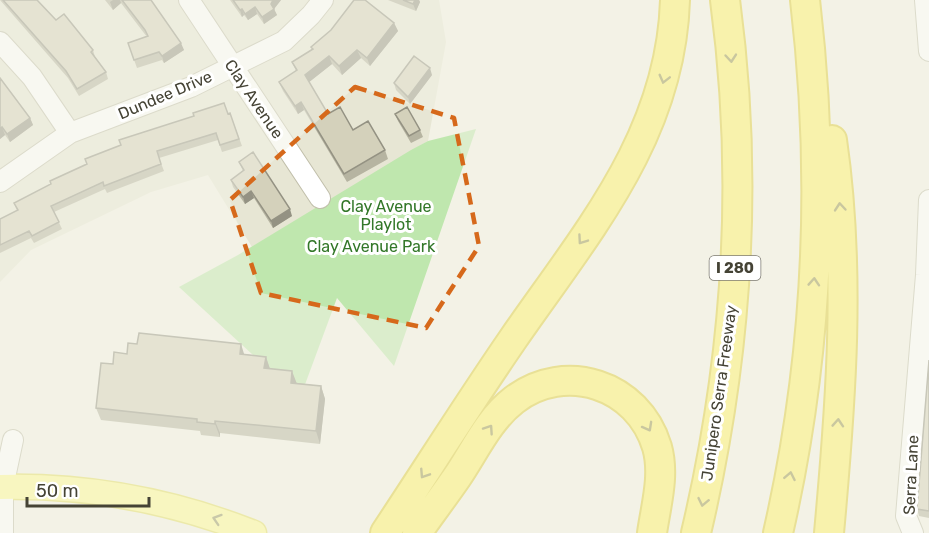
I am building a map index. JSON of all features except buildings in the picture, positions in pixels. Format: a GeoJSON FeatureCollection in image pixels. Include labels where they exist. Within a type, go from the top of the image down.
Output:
{"type":"FeatureCollection","features":[{"type":"Feature","properties":{"kind":"highway"},"geometry":{"type":"LineString","coordinates":[[385,533],[632,163],[662,91],[671,45],[675,0]]}},
{"type":"Feature","properties":{"kind":"highway","name":"Junipero Serra Freeway"},"geometry":{"type":"LineString","coordinates":[[696,533],[718,422],[735,270],[737,151],[725,0]]}},
{"type":"Feature","properties":{"kind":"highway"},"geometry":{"type":"LineString","coordinates":[[778,533],[801,411],[815,270],[817,163],[807,11]]}},
{"type":"Feature","properties":{"kind":"highway"},"geometry":{"type":"LineString","coordinates":[[807,11],[831,137],[843,252],[840,390],[829,533]]}},
{"type":"Feature","properties":{"kind":"highway"},"geometry":{"type":"LineString","coordinates":[[417,533],[501,412],[523,393],[550,381],[579,380],[609,390],[635,409],[653,435],[660,470],[652,533]]}},
{"type":"Feature","properties":{"kind":"highway"},"geometry":{"type":"LineString","coordinates":[[434,533],[457,478]]}},
{"type":"Feature","properties":{"kind":"main road"},"geometry":{"type":"LineString","coordinates":[[2,487],[68,489],[123,496],[188,510],[254,533]]}},
{"type":"Feature","properties":{"kind":"street","name":"Clay Avenue"},"geometry":{"type":"LineString","coordinates":[[189,0],[321,198]]}},
{"type":"Feature","properties":{"kind":"street","name":"Dundee Drive"},"geometry":{"type":"LineString","coordinates":[[0,182],[70,133],[191,87],[284,41],[323,0]]}},
{"type":"Feature","properties":{"kind":"street"},"geometry":{"type":"LineString","coordinates":[[925,0],[929,51]]}},
{"type":"Feature","properties":{"kind":"street"},"geometry":{"type":"LineString","coordinates":[[0,42],[32,77],[70,133]]}},
{"type":"Feature","properties":{"kind":"street","name":"Serra Lane"},"geometry":{"type":"LineString","coordinates":[[913,533],[906,516],[926,275],[929,200]]}},
{"type":"Feature","properties":{"kind":"street"},"geometry":{"type":"LineString","coordinates":[[3,533],[2,487],[13,440]]}},
{"type":"Feature","properties":{"kind":"highlighted area"},"geometry":{"type":"Polygon","coordinates":[[[355,87],[454,118],[479,246],[426,328],[261,293],[230,200],[355,87]]]}},
{"type":"Feature","properties":{"kind":"shaded area"},"geometry":{"type":"Polygon","coordinates":[[[0,0],[439,0],[446,42],[428,141],[252,247],[208,175],[151,192],[31,250],[0,282],[0,0]]]}},
{"type":"Feature","properties":{"kind":"green space","name":"Clay Avenue Park"},"geometry":{"type":"Polygon","coordinates":[[[476,129],[394,366],[337,298],[300,398],[179,287],[238,255],[411,150],[428,141],[476,129]]]}},
{"type":"Feature","properties":{"kind":"park label","name":"Clay Avenue Playlot"},"geometry":{"type":"Point","coordinates":[386,215]}}]}
